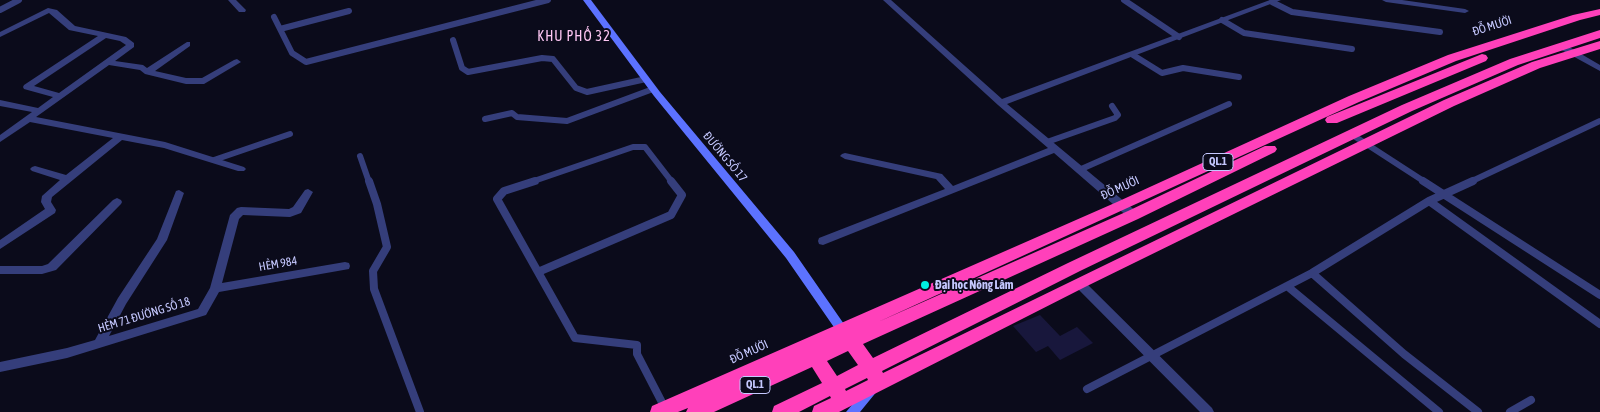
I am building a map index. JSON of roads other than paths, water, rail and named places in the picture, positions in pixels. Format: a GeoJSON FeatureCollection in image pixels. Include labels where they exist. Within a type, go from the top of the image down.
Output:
{"type":"FeatureCollection","features":[{"type":"Feature","properties":{"kind":"highway","name":"ĐỖ MƯỜI"},"geometry":{"type":"LineString","coordinates":[[1128,211],[1354,99],[1452,58],[1576,17],[1600,12]]}},
{"type":"Feature","properties":{"kind":"highway","name":"ĐỖ MƯỜI"},"geometry":{"type":"LineString","coordinates":[[664,411],[702,407],[811,352],[1318,126],[1424,81],[1479,59],[1600,21]]}},
{"type":"Feature","properties":{"kind":"highway","name":"QL.1"},"geometry":{"type":"LineString","coordinates":[[875,375],[1079,283],[1507,76],[1600,34]]}},
{"type":"Feature","properties":{"kind":"highway","name":"QL.1"},"geometry":{"type":"LineString","coordinates":[[821,412],[845,403],[875,375],[1352,134],[1465,82],[1567,50],[1600,45]]}},
{"type":"Feature","properties":{"kind":"highway"},"geometry":{"type":"LineString","coordinates":[[847,336],[875,375]]}},
{"type":"Feature","properties":{"kind":"highway"},"geometry":{"type":"LineString","coordinates":[[811,352],[845,403]]}},
{"type":"Feature","properties":{"kind":"highway","name":"QL.1"},"geometry":{"type":"LineString","coordinates":[[781,412],[845,403]]}},
{"type":"Feature","properties":{"kind":"street"},"geometry":{"type":"LineString","coordinates":[[232,0],[242,10]]}},
{"type":"Feature","properties":{"kind":"street","name":"ĐƯỜNG SỐ 17"},"geometry":{"type":"LineString","coordinates":[[587,0],[653,89],[790,254],[847,336]]}},
{"type":"Feature","properties":{"kind":"street"},"geometry":{"type":"LineString","coordinates":[[887,0],[1001,103],[1128,211]]}},
{"type":"Feature","properties":{"kind":"street"},"geometry":{"type":"LineString","coordinates":[[1386,0],[1465,11]]}},
{"type":"Feature","properties":{"kind":"street"},"geometry":{"type":"LineString","coordinates":[[1001,103],[1275,1]]}},
{"type":"Feature","properties":{"kind":"street"},"geometry":{"type":"LineString","coordinates":[[0,35],[48,10],[54,12],[72,28],[123,39],[131,44],[109,62],[0,139]]}},
{"type":"Feature","properties":{"kind":"street"},"geometry":{"type":"LineString","coordinates":[[61,96],[27,87],[105,35]]}},
{"type":"Feature","properties":{"kind":"street"},"geometry":{"type":"LineString","coordinates":[[148,72],[187,44]]}},
{"type":"Feature","properties":{"kind":"street"},"geometry":{"type":"LineString","coordinates":[[1567,50],[1600,68]]}},
{"type":"Feature","properties":{"kind":"street"},"geometry":{"type":"LineString","coordinates":[[109,62],[143,68],[148,72],[186,81],[204,81],[237,62]]}},
{"type":"Feature","properties":{"kind":"street"},"geometry":{"type":"LineString","coordinates":[[0,104],[41,111]]}},
{"type":"Feature","properties":{"kind":"street"},"geometry":{"type":"LineString","coordinates":[[28,119],[166,145],[242,169]]}},
{"type":"Feature","properties":{"kind":"street"},"geometry":{"type":"LineString","coordinates":[[0,245],[51,210],[46,202],[47,196],[120,137]]}},
{"type":"Feature","properties":{"kind":"street"},"geometry":{"type":"LineString","coordinates":[[823,242],[952,190],[1051,146]]}},
{"type":"Feature","properties":{"kind":"street"},"geometry":{"type":"LineString","coordinates":[[845,156],[939,176],[952,190]]}},
{"type":"Feature","properties":{"kind":"street"},"geometry":{"type":"LineString","coordinates":[[35,169],[68,179]]}},
{"type":"Feature","properties":{"kind":"street","name":"HẺM 71 ĐƯỜNG SỐ 18"},"geometry":{"type":"LineString","coordinates":[[0,367],[67,353],[202,312],[215,288],[234,218],[241,211],[290,213],[297,210],[308,192]]}},
{"type":"Feature","properties":{"kind":"street"},"geometry":{"type":"LineString","coordinates":[[99,343],[122,301],[162,240],[179,193]]}},
{"type":"Feature","properties":{"kind":"street"},"geometry":{"type":"LineString","coordinates":[[0,270],[42,270],[52,267],[117,202]]}},
{"type":"Feature","properties":{"kind":"street","name":"HẺM 984"},"geometry":{"type":"LineString","coordinates":[[215,288],[345,266]]}},
{"type":"Feature","properties":{"kind":"street"},"geometry":{"type":"LineString","coordinates":[[1079,283],[1208,412]]}},
{"type":"Feature","properties":{"kind":"lane"},"geometry":{"type":"LineString","coordinates":[[0,10],[19,0]]}},
{"type":"Feature","properties":{"kind":"lane"},"geometry":{"type":"LineString","coordinates":[[274,16],[294,56],[306,62],[548,0]]}},
{"type":"Feature","properties":{"kind":"lane"},"geometry":{"type":"LineString","coordinates":[[1124,0],[1179,37]]}},
{"type":"Feature","properties":{"kind":"lane"},"geometry":{"type":"LineString","coordinates":[[1275,1],[1292,12],[1440,32]]}},
{"type":"Feature","properties":{"kind":"lane"},"geometry":{"type":"LineString","coordinates":[[280,29],[349,11]]}},
{"type":"Feature","properties":{"kind":"lane"},"geometry":{"type":"LineString","coordinates":[[1222,20],[1244,33],[1352,49]]}},
{"type":"Feature","properties":{"kind":"lane"},"geometry":{"type":"LineString","coordinates":[[453,40],[462,68],[468,72],[542,58],[553,59],[576,88],[587,92],[646,79]]}},
{"type":"Feature","properties":{"kind":"lane"},"geometry":{"type":"LineString","coordinates":[[1133,55],[1162,73],[1183,68],[1239,77]]}},
{"type":"Feature","properties":{"kind":"lane"},"geometry":{"type":"LineString","coordinates":[[485,119],[512,113],[517,117],[566,121],[653,89]]}},
{"type":"Feature","properties":{"kind":"lane"},"geometry":{"type":"LineString","coordinates":[[1079,170],[1229,104]]}},
{"type":"Feature","properties":{"kind":"lane"},"geometry":{"type":"LineString","coordinates":[[1051,146],[1115,118],[1118,115],[1112,106]]}},
{"type":"Feature","properties":{"kind":"lane"},"geometry":{"type":"LineString","coordinates":[[1087,389],[1312,273],[1428,201],[1600,121]]}},
{"type":"Feature","properties":{"kind":"lane"},"geometry":{"type":"LineString","coordinates":[[214,160],[290,134]]}},
{"type":"Feature","properties":{"kind":"lane"},"geometry":{"type":"LineString","coordinates":[[1352,134],[1446,193],[1600,295]]}},
{"type":"Feature","properties":{"kind":"lane"},"geometry":{"type":"LineString","coordinates":[[538,272],[671,215],[682,195],[645,147],[632,147],[504,191],[497,199],[574,338],[637,346],[638,354],[664,411]]}},
{"type":"Feature","properties":{"kind":"lane"},"geometry":{"type":"LineString","coordinates":[[360,156],[377,204],[387,247],[373,270],[374,289],[420,412]]}},
{"type":"Feature","properties":{"kind":"lane"},"geometry":{"type":"LineString","coordinates":[[1428,201],[1600,324]]}},
{"type":"Feature","properties":{"kind":"lane"},"geometry":{"type":"LineString","coordinates":[[1312,273],[1404,354],[1478,412]]}},
{"type":"Feature","properties":{"kind":"lane"},"geometry":{"type":"LineString","coordinates":[[1287,286],[1439,412]]}},
{"type":"Feature","properties":{"kind":"lane"},"geometry":{"type":"LineString","coordinates":[[1510,412],[1530,400]]}},
{"type":"Feature","properties":{"kind":"place","name":"Đại học Nông Lâm"},"geometry":{"type":"Point","coordinates":[925,285]}},
{"type":"Feature","properties":{"kind":"district","name":"KHU PHỐ 32"},"geometry":{"type":"Point","coordinates":[574,37]}}]}
